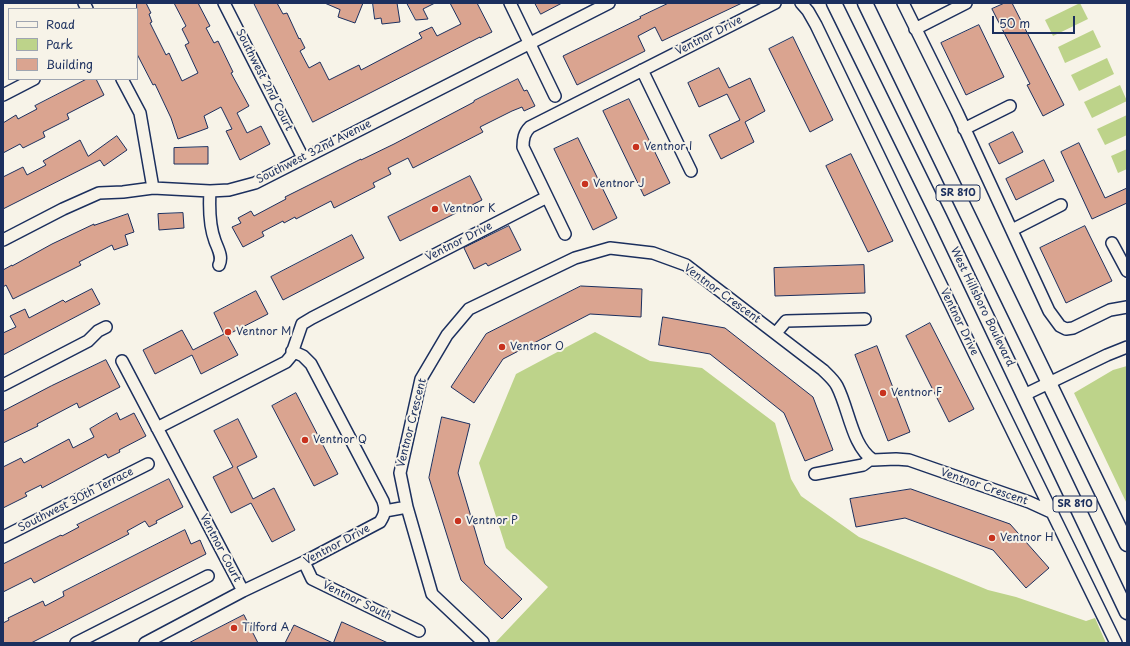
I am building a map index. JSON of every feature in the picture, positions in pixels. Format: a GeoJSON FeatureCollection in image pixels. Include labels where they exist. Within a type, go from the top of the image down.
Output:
{"type":"FeatureCollection","features":[{"type":"Feature","properties":{"kind":"main road","name":"West Hillsboro Boulevard"},"geometry":{"type":"LineString","coordinates":[[834,3],[1024,395],[1127,612]]}},
{"type":"Feature","properties":{"kind":"main road","name":"SR 810"},"geometry":{"type":"LineString","coordinates":[[865,3],[1127,544]]}},
{"type":"Feature","properties":{"kind":"street","name":"Southwest 2nd Court"},"geometry":{"type":"LineString","coordinates":[[224,3],[303,158]]}},
{"type":"Feature","properties":{"kind":"street"},"geometry":{"type":"LineString","coordinates":[[510,3],[555,96]]}},
{"type":"Feature","properties":{"kind":"street","name":"Southwest 32nd Avenue"},"geometry":{"type":"LineString","coordinates":[[3,240],[99,193],[123,192],[153,188],[210,191],[229,190],[255,183],[609,3]]}},
{"type":"Feature","properties":{"kind":"street","name":"Ventnor Drive"},"geometry":{"type":"LineString","coordinates":[[157,428],[286,362],[292,351],[302,324],[312,318],[547,197],[523,146],[524,135],[530,127],[775,3]]}},
{"type":"Feature","properties":{"kind":"street","name":"Ventnor Drive"},"geometry":{"type":"LineString","coordinates":[[800,3],[808,11],[816,25],[1116,643]]}},
{"type":"Feature","properties":{"kind":"street"},"geometry":{"type":"LineString","coordinates":[[860,3],[885,43]]}},
{"type":"Feature","properties":{"kind":"street"},"geometry":{"type":"LineString","coordinates":[[903,3],[1012,230],[1049,311],[1060,326],[1073,328],[1110,310],[1127,307]]}},
{"type":"Feature","properties":{"kind":"street"},"geometry":{"type":"LineString","coordinates":[[916,28],[966,3]]}},
{"type":"Feature","properties":{"kind":"street"},"geometry":{"type":"LineString","coordinates":[[642,70],[691,170]]}},
{"type":"Feature","properties":{"kind":"street"},"geometry":{"type":"LineString","coordinates":[[3,95],[32,80]]}},
{"type":"Feature","properties":{"kind":"street"},"geometry":{"type":"LineString","coordinates":[[123,80],[140,113],[153,188]]}},
{"type":"Feature","properties":{"kind":"street"},"geometry":{"type":"LineString","coordinates":[[964,129],[1010,106]]}},
{"type":"Feature","properties":{"kind":"street"},"geometry":{"type":"LineString","coordinates":[[210,191],[212,230],[220,254],[219,265]]}},
{"type":"Feature","properties":{"kind":"street"},"geometry":{"type":"LineString","coordinates":[[547,197],[565,234]]}},
{"type":"Feature","properties":{"kind":"street"},"geometry":{"type":"LineString","coordinates":[[1012,230],[1061,205]]}},
{"type":"Feature","properties":{"kind":"street"},"geometry":{"type":"LineString","coordinates":[[1112,243],[1127,271]]}},
{"type":"Feature","properties":{"kind":"street","name":"Ventnor Crescent"},"geometry":{"type":"LineString","coordinates":[[407,507],[400,473],[421,379],[447,335],[469,309],[575,258],[610,248],[653,253],[686,266],[823,370],[836,385],[858,441],[863,451],[871,459],[882,461],[896,459],[909,460],[1029,502],[1053,513]]}},
{"type":"Feature","properties":{"kind":"street"},"geometry":{"type":"LineString","coordinates":[[776,333],[786,321],[865,319]]}},
{"type":"Feature","properties":{"kind":"street"},"geometry":{"type":"LineString","coordinates":[[3,385],[88,341],[98,331],[106,326]]}},
{"type":"Feature","properties":{"kind":"street"},"geometry":{"type":"LineString","coordinates":[[1024,395],[1106,354],[1127,347]]}},
{"type":"Feature","properties":{"kind":"street"},"geometry":{"type":"LineString","coordinates":[[292,351],[303,356],[311,364],[383,501],[385,511],[407,507],[432,594],[483,642]]}},
{"type":"Feature","properties":{"kind":"street","name":"Ventnor Court"},"geometry":{"type":"LineString","coordinates":[[122,361],[243,592],[145,643]]}},
{"type":"Feature","properties":{"kind":"street"},"geometry":{"type":"LineString","coordinates":[[816,474],[863,465],[871,459]]}},
{"type":"Feature","properties":{"kind":"street","name":"Southwest 30th Terrace"},"geometry":{"type":"LineString","coordinates":[[3,537],[148,464]]}},
{"type":"Feature","properties":{"kind":"street","name":"Ventnor Drive"},"geometry":{"type":"LineString","coordinates":[[243,592],[380,522],[385,511]]}},
{"type":"Feature","properties":{"kind":"street","name":"Ventnor South"},"geometry":{"type":"LineString","coordinates":[[304,562],[312,579],[419,631]]}},
{"type":"Feature","properties":{"kind":"street"},"geometry":{"type":"LineString","coordinates":[[76,643],[208,576]]}},
{"type":"Feature","properties":{"kind":"green space"},"geometry":{"type":"Polygon","coordinates":[[[1080,3],[1088,19],[1053,36],[1045,20],[1080,3]]]}},
{"type":"Feature","properties":{"kind":"green space"},"geometry":{"type":"Polygon","coordinates":[[[1093,30],[1101,47],[1065,63],[1058,47],[1093,30]]]}},
{"type":"Feature","properties":{"kind":"green space"},"geometry":{"type":"Polygon","coordinates":[[[1107,58],[1114,74],[1079,91],[1071,75],[1107,58]]]}},
{"type":"Feature","properties":{"kind":"green space"},"geometry":{"type":"Polygon","coordinates":[[[1120,85],[1127,101],[1092,118],[1084,102],[1120,85]]]}},
{"type":"Feature","properties":{"kind":"green space"},"geometry":{"type":"Polygon","coordinates":[[[1127,115],[1127,135],[1105,145],[1097,129],[1127,115]]]}},
{"type":"Feature","properties":{"kind":"green space"},"geometry":{"type":"Polygon","coordinates":[[[1127,149],[1127,169],[1118,173],[1111,156],[1127,149]]]}},
{"type":"Feature","properties":{"kind":"green space"},"geometry":{"type":"Polygon","coordinates":[[[595,332],[650,361],[702,368],[775,423],[791,479],[801,496],[859,537],[988,590],[1016,597],[1086,621],[1095,618],[1106,643],[495,643],[548,587],[506,548],[479,463],[516,374],[595,332]]]}},
{"type":"Feature","properties":{"kind":"green space"},"geometry":{"type":"Polygon","coordinates":[[[1127,366],[1127,504],[1074,393],[1113,370],[1127,366]]]}},
{"type":"Feature","properties":{"kind":"building"},"geometry":{"type":"Polygon","coordinates":[[[137,3],[146,3],[151,13],[149,14],[152,22],[150,23],[166,55],[169,53],[182,81],[198,73],[185,45],[189,43],[182,29],[186,26],[174,3],[198,3],[210,26],[206,28],[214,43],[218,41],[233,72],[231,73],[249,106],[237,113],[247,133],[261,126],[270,144],[240,160],[226,131],[232,129],[221,107],[204,116],[208,128],[178,139],[171,118],[155,84],[153,85],[138,56],[137,3]]]}},
{"type":"Feature","properties":{"kind":"building"},"geometry":{"type":"Polygon","coordinates":[[[254,3],[277,3],[283,14],[287,13],[299,39],[300,38],[305,48],[300,51],[309,68],[320,62],[329,80],[359,65],[361,70],[422,38],[419,33],[432,27],[437,36],[461,24],[450,3],[477,3],[492,32],[313,122],[254,3]]]}},
{"type":"Feature","properties":{"kind":"building"},"geometry":{"type":"Polygon","coordinates":[[[325,3],[363,3],[355,23],[338,17],[340,10],[325,3]]]}},
{"type":"Feature","properties":{"kind":"building"},"geometry":{"type":"Polygon","coordinates":[[[373,3],[397,3],[400,22],[382,24],[381,18],[375,19],[373,3]]]}},
{"type":"Feature","properties":{"kind":"building"},"geometry":{"type":"Polygon","coordinates":[[[407,3],[435,3],[423,9],[428,19],[416,20],[407,3]]]}},
{"type":"Feature","properties":{"kind":"building"},"geometry":{"type":"Polygon","coordinates":[[[535,3],[562,3],[541,14],[535,3]]]}},
{"type":"Feature","properties":{"kind":"building"},"geometry":{"type":"Polygon","coordinates":[[[669,3],[742,3],[662,41],[655,27],[638,36],[645,51],[577,85],[563,56],[669,3]]]}},
{"type":"Feature","properties":{"kind":"building"},"geometry":{"type":"Polygon","coordinates":[[[1005,3],[1012,3],[1064,105],[1043,116],[1027,85],[1030,84],[992,9],[1005,3]]]}},
{"type":"Feature","properties":{"kind":"building"},"geometry":{"type":"Polygon","coordinates":[[[979,25],[1004,77],[966,95],[941,43],[979,25]]]}},
{"type":"Feature","properties":{"kind":"building"},"geometry":{"type":"Polygon","coordinates":[[[793,37],[833,120],[810,132],[769,49],[793,37]]]}},
{"type":"Feature","properties":{"kind":"building"},"geometry":{"type":"Polygon","coordinates":[[[719,68],[729,88],[750,78],[765,111],[745,122],[754,142],[721,159],[709,135],[740,120],[727,94],[699,107],[688,83],[719,68]]]}},
{"type":"Feature","properties":{"kind":"building"},"geometry":{"type":"Polygon","coordinates":[[[518,79],[524,91],[527,90],[535,106],[524,111],[522,107],[480,127],[483,132],[413,168],[408,158],[388,168],[391,174],[373,183],[375,187],[334,208],[331,201],[296,219],[295,217],[284,223],[283,221],[262,232],[264,236],[243,247],[232,227],[241,223],[238,218],[251,211],[254,216],[286,199],[285,197],[394,144],[518,79]]]}},
{"type":"Feature","properties":{"kind":"building"},"geometry":{"type":"Polygon","coordinates":[[[85,80],[96,80],[104,95],[67,114],[69,119],[43,132],[45,137],[23,148],[20,144],[3,153],[3,123],[16,115],[18,119],[37,109],[35,106],[85,80]]]}},
{"type":"Feature","properties":{"kind":"building","name":"Ventnor I"},"geometry":{"type":"Polygon","coordinates":[[[629,99],[670,183],[644,196],[603,111],[629,99]]]}},
{"type":"Feature","properties":{"kind":"building"},"geometry":{"type":"Polygon","coordinates":[[[1013,132],[1023,152],[999,164],[989,144],[1013,132]]]}},
{"type":"Feature","properties":{"kind":"building"},"geometry":{"type":"Polygon","coordinates":[[[117,136],[127,150],[104,166],[100,160],[3,209],[3,177],[23,167],[27,175],[46,165],[43,161],[80,140],[88,156],[117,136]]]}},
{"type":"Feature","properties":{"kind":"building","name":"Ventnor J"},"geometry":{"type":"Polygon","coordinates":[[[578,138],[617,218],[593,230],[554,149],[578,138]]]}},
{"type":"Feature","properties":{"kind":"building"},"geometry":{"type":"Polygon","coordinates":[[[1079,143],[1105,198],[1127,188],[1127,203],[1092,219],[1061,152],[1079,143]]]}},
{"type":"Feature","properties":{"kind":"building"},"geometry":{"type":"Polygon","coordinates":[[[208,147],[208,164],[174,164],[174,148],[208,147]]]}},
{"type":"Feature","properties":{"kind":"building"},"geometry":{"type":"Polygon","coordinates":[[[851,154],[893,241],[868,252],[826,166],[851,154]]]}},
{"type":"Feature","properties":{"kind":"building"},"geometry":{"type":"Polygon","coordinates":[[[1044,160],[1054,181],[1016,200],[1006,179],[1044,160]]]}},
{"type":"Feature","properties":{"kind":"building","name":"Ventnor K"},"geometry":{"type":"Polygon","coordinates":[[[470,176],[482,200],[400,241],[388,217],[470,176]]]}},
{"type":"Feature","properties":{"kind":"building"},"geometry":{"type":"Polygon","coordinates":[[[183,213],[184,228],[159,230],[158,214],[183,213]]]}},
{"type":"Feature","properties":{"kind":"building"},"geometry":{"type":"Polygon","coordinates":[[[128,214],[134,232],[125,235],[128,245],[114,250],[112,245],[79,262],[81,265],[13,299],[6,285],[3,287],[3,270],[94,224],[128,214]]]}},
{"type":"Feature","properties":{"kind":"building"},"geometry":{"type":"Polygon","coordinates":[[[509,226],[521,250],[488,266],[486,263],[474,269],[464,248],[509,226]]]}},
{"type":"Feature","properties":{"kind":"building"},"geometry":{"type":"Polygon","coordinates":[[[1085,226],[1112,281],[1066,303],[1040,248],[1085,226]]]}},
{"type":"Feature","properties":{"kind":"building"},"geometry":{"type":"Polygon","coordinates":[[[352,235],[364,258],[283,300],[271,277],[352,235]]]}},
{"type":"Feature","properties":{"kind":"building"},"geometry":{"type":"Polygon","coordinates":[[[864,265],[865,293],[775,296],[774,268],[864,265]]]}},
{"type":"Feature","properties":{"kind":"building","name":"Ventnor O"},"geometry":{"type":"Polygon","coordinates":[[[581,286],[642,289],[641,317],[590,314],[503,359],[474,403],[451,387],[486,334],[581,286]]]}},
{"type":"Feature","properties":{"kind":"building"},"geometry":{"type":"Polygon","coordinates":[[[92,289],[100,304],[3,355],[3,333],[16,327],[10,316],[25,309],[29,318],[63,300],[65,302],[92,289]]]}},
{"type":"Feature","properties":{"kind":"building","name":"Ventnor M"},"geometry":{"type":"Polygon","coordinates":[[[256,291],[268,314],[227,335],[238,355],[201,374],[192,355],[155,374],[143,350],[182,330],[193,350],[224,334],[214,313],[256,291]]]}},
{"type":"Feature","properties":{"kind":"building"},"geometry":{"type":"Polygon","coordinates":[[[663,317],[725,328],[813,397],[833,450],[805,461],[784,413],[710,354],[659,345],[663,317]]]}},
{"type":"Feature","properties":{"kind":"building"},"geometry":{"type":"Polygon","coordinates":[[[930,323],[974,409],[949,422],[906,336],[930,323]]]}},
{"type":"Feature","properties":{"kind":"building","name":"Ventnor F"},"geometry":{"type":"Polygon","coordinates":[[[877,346],[910,432],[888,441],[855,355],[877,346]]]}},
{"type":"Feature","properties":{"kind":"building"},"geometry":{"type":"Polygon","coordinates":[[[106,360],[120,387],[79,408],[77,403],[37,424],[38,426],[3,443],[3,411],[106,360]]]}},
{"type":"Feature","properties":{"kind":"building","name":"Ventnor Q"},"geometry":{"type":"Polygon","coordinates":[[[296,393],[338,474],[314,486],[272,406],[296,393]]]}},
{"type":"Feature","properties":{"kind":"building"},"geometry":{"type":"Polygon","coordinates":[[[117,413],[120,420],[134,413],[146,436],[119,450],[120,452],[108,458],[106,454],[42,488],[41,485],[25,493],[27,496],[3,508],[3,467],[21,458],[24,463],[69,439],[73,448],[94,437],[90,429],[117,413]]]}},
{"type":"Feature","properties":{"kind":"building","name":"Ventnor P"},"geometry":{"type":"Polygon","coordinates":[[[442,417],[470,424],[458,473],[485,564],[522,599],[502,619],[461,580],[429,478],[442,417]]]}},
{"type":"Feature","properties":{"kind":"building"},"geometry":{"type":"Polygon","coordinates":[[[238,419],[257,457],[237,467],[253,499],[274,488],[295,530],[272,542],[251,503],[231,513],[213,477],[233,467],[214,431],[238,419]]]}},
{"type":"Feature","properties":{"kind":"building"},"geometry":{"type":"Polygon","coordinates":[[[169,479],[183,507],[156,521],[157,523],[149,527],[145,521],[127,531],[129,534],[34,583],[31,578],[3,592],[3,564],[61,535],[62,536],[79,527],[77,525],[169,479]]]}},
{"type":"Feature","properties":{"kind":"building","name":"Ventnor H"},"geometry":{"type":"Polygon","coordinates":[[[911,489],[1010,524],[1049,568],[1026,588],[993,550],[905,518],[856,527],[850,499],[911,489]]]}},
{"type":"Feature","properties":{"kind":"building"},"geometry":{"type":"Polygon","coordinates":[[[185,530],[191,544],[200,540],[206,554],[31,643],[3,643],[3,623],[9,620],[8,618],[43,601],[45,606],[64,596],[63,592],[185,530]]]}},
{"type":"Feature","properties":{"kind":"building","name":"Tilford A"},"geometry":{"type":"Polygon","coordinates":[[[244,615],[258,643],[189,643],[244,615]]]}},
{"type":"Feature","properties":{"kind":"building"},"geometry":{"type":"Polygon","coordinates":[[[342,622],[388,643],[333,643],[342,622]]]}},
{"type":"Feature","properties":{"kind":"building"},"geometry":{"type":"Polygon","coordinates":[[[294,625],[333,643],[285,643],[294,625]]]}},
{"type":"Feature","properties":{"kind":"place","name":"Ventnor I"},"geometry":{"type":"Point","coordinates":[636,147]}},
{"type":"Feature","properties":{"kind":"place","name":"Ventnor J"},"geometry":{"type":"Point","coordinates":[585,184]}},
{"type":"Feature","properties":{"kind":"place","name":"Ventnor K"},"geometry":{"type":"Point","coordinates":[435,209]}},
{"type":"Feature","properties":{"kind":"place","name":"Ventnor M"},"geometry":{"type":"Point","coordinates":[228,332]}},
{"type":"Feature","properties":{"kind":"place","name":"Ventnor O"},"geometry":{"type":"Point","coordinates":[502,347]}},
{"type":"Feature","properties":{"kind":"place","name":"Ventnor F"},"geometry":{"type":"Point","coordinates":[883,393]}},
{"type":"Feature","properties":{"kind":"place","name":"Ventnor Q"},"geometry":{"type":"Point","coordinates":[305,440]}},
{"type":"Feature","properties":{"kind":"place","name":"Ventnor P"},"geometry":{"type":"Point","coordinates":[458,521]}},
{"type":"Feature","properties":{"kind":"place","name":"Ventnor H"},"geometry":{"type":"Point","coordinates":[992,538]}},
{"type":"Feature","properties":{"kind":"place","name":"Tilford A"},"geometry":{"type":"Point","coordinates":[234,628]}}]}
